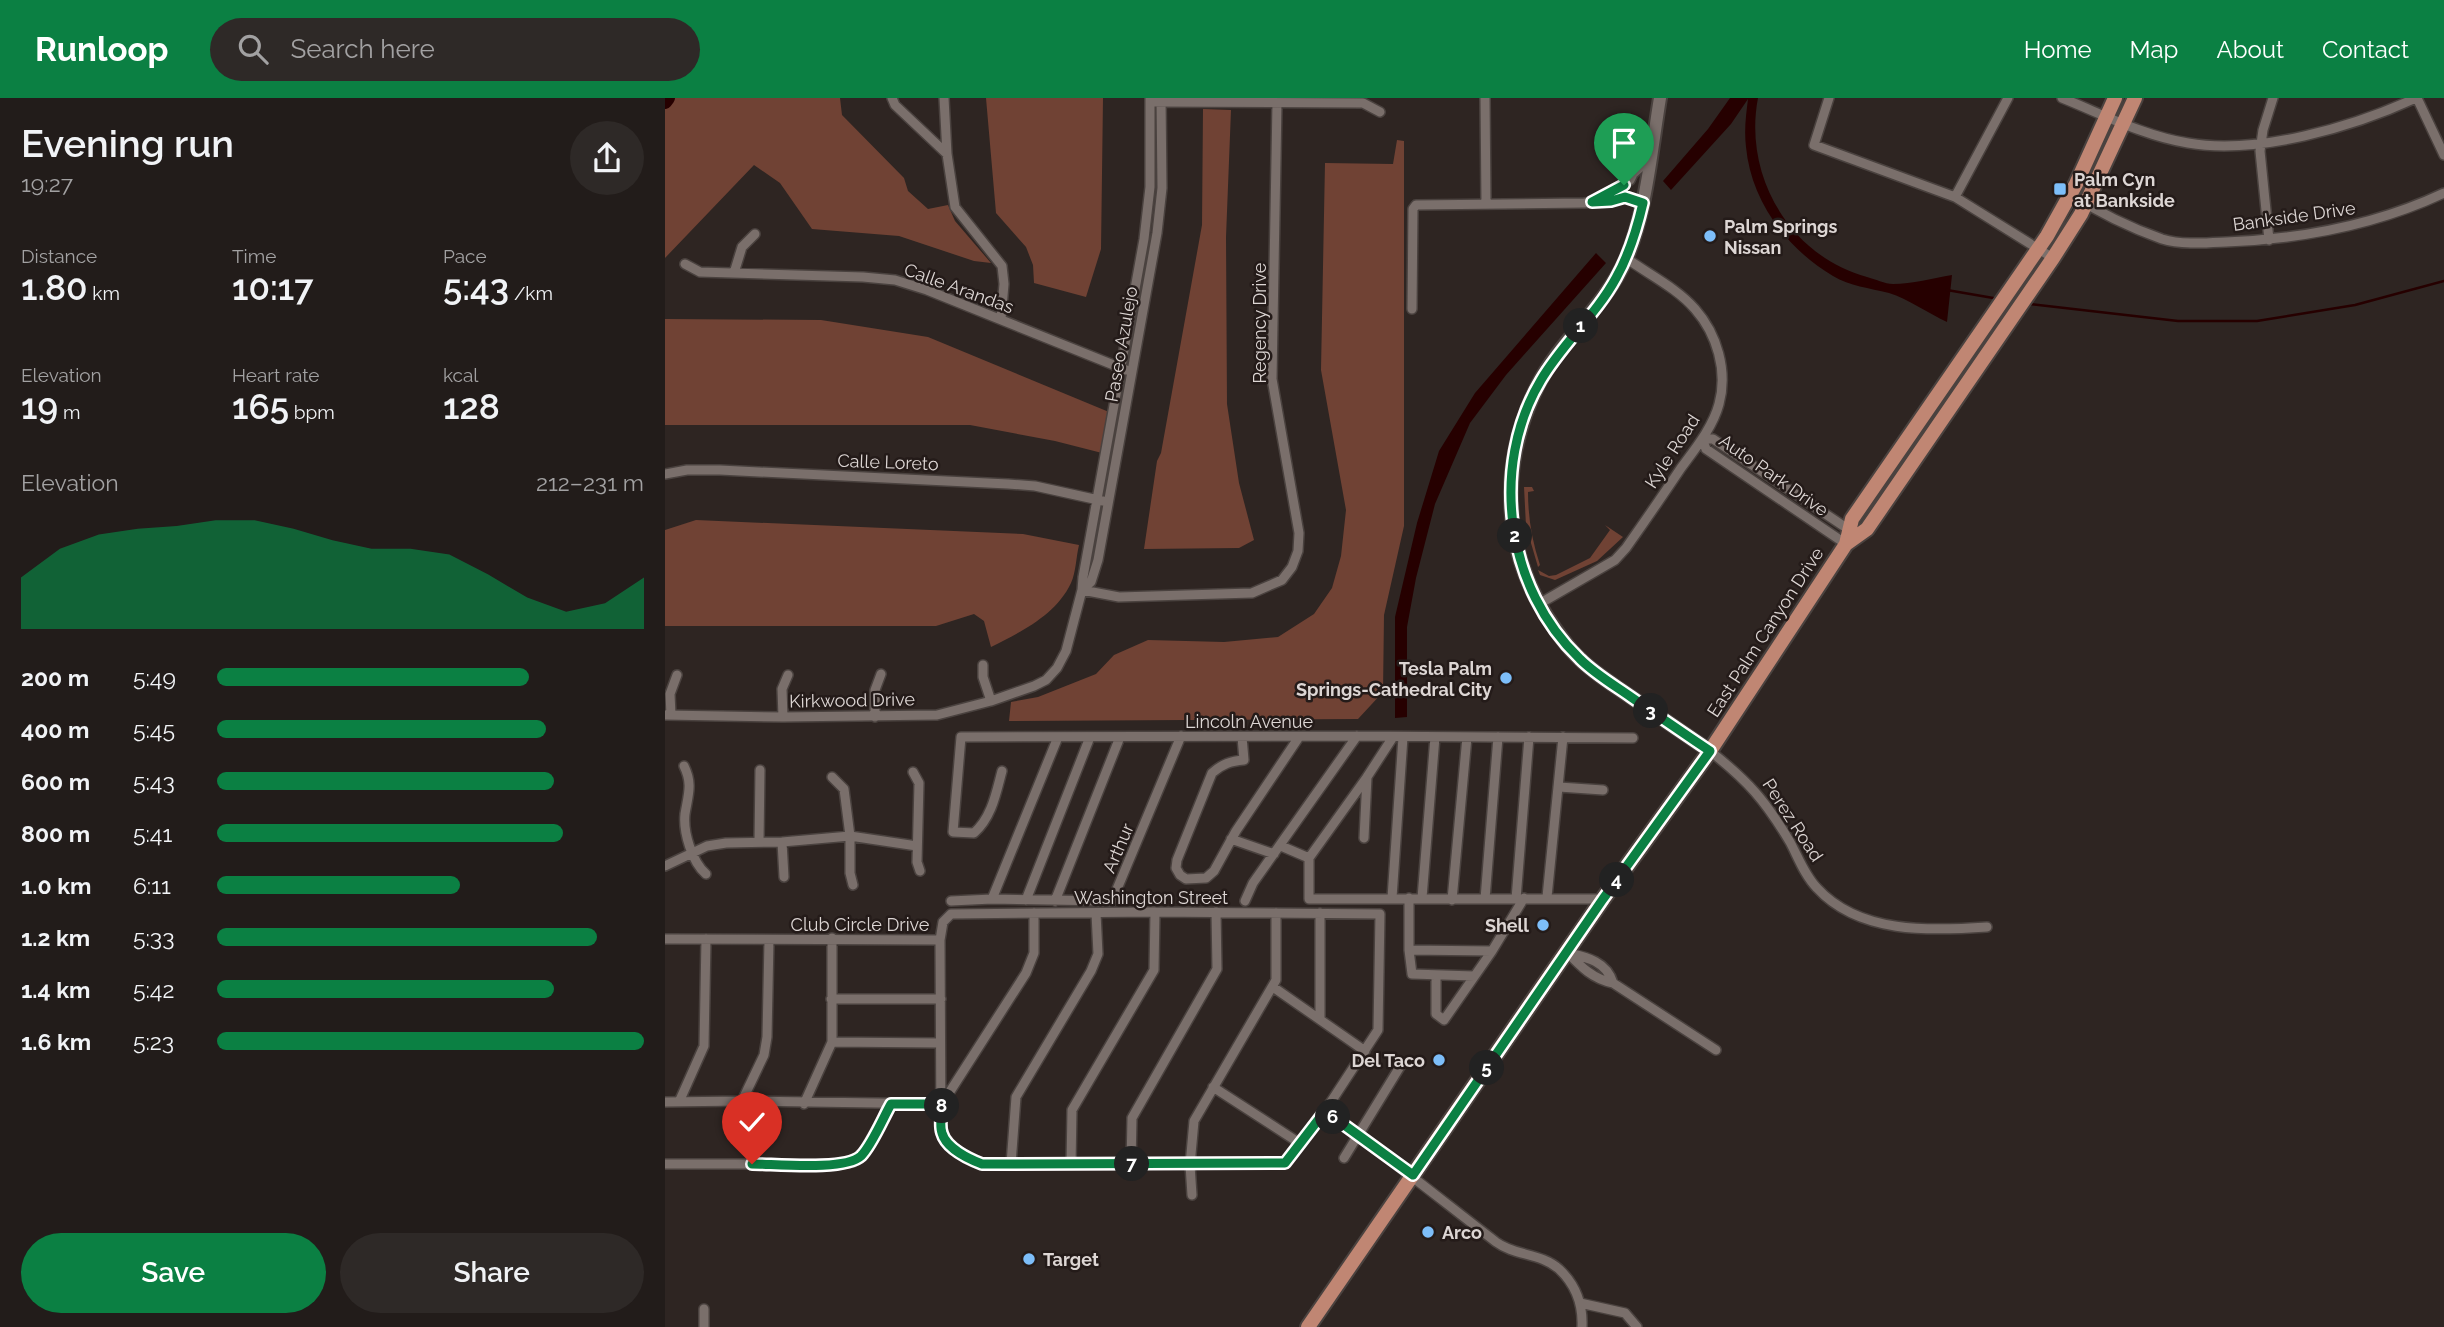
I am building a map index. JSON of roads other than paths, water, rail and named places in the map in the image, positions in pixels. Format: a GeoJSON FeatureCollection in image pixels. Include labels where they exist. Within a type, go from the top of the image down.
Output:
{"type":"FeatureCollection","features":[{"type":"Feature","properties":{"kind":"main road","name":"Perez Road"},"geometry":{"type":"LineString","coordinates":[[1660,98],[1643,203],[1626,258],[1601,300],[1539,382],[1517,438],[1512,474],[1513,523],[1517,551],[1527,580],[1556,631],[1579,659],[1710,751]]}},
{"type":"Feature","properties":{"kind":"main road","name":"East Palm Canyon Drive"},"geometry":{"type":"LineString","coordinates":[[1851,537],[1852,519],[2039,249],[2070,194],[2115,98]]}},
{"type":"Feature","properties":{"kind":"main road","name":"East Palm Canyon Drive"},"geometry":{"type":"LineString","coordinates":[[1308,1327],[1603,899],[1710,751],[1851,537],[1867,529],[2053,258],[2086,204],[2135,98]]}},
{"type":"Feature","properties":{"kind":"street"},"geometry":{"type":"LineString","coordinates":[[892,98],[895,105],[947,154]]}},
{"type":"Feature","properties":{"kind":"street"},"geometry":{"type":"LineString","coordinates":[[944,98],[947,154],[955,207],[1002,266],[1004,284],[1001,319]]}},
{"type":"Feature","properties":{"kind":"street"},"geometry":{"type":"LineString","coordinates":[[1485,98],[1486,203]]}},
{"type":"Feature","properties":{"kind":"street"},"geometry":{"type":"LineString","coordinates":[[1829,98],[1814,145],[1955,197],[2053,258]]}},
{"type":"Feature","properties":{"kind":"street"},"geometry":{"type":"LineString","coordinates":[[1955,197],[2008,98]]}},
{"type":"Feature","properties":{"kind":"street"},"geometry":{"type":"LineString","coordinates":[[2062,98],[2159,136],[2190,143],[2225,145],[2310,135],[2354,123],[2417,98],[2444,155]]}},
{"type":"Feature","properties":{"kind":"street"},"geometry":{"type":"LineString","coordinates":[[2269,240],[2260,142],[2273,98]]}},
{"type":"Feature","properties":{"kind":"street"},"geometry":{"type":"LineString","coordinates":[[1150,100],[1363,103],[1380,112]]}},
{"type":"Feature","properties":{"kind":"street","name":"Paseo Azulejo"},"geometry":{"type":"LineString","coordinates":[[1034,686],[1046,680],[1058,668],[1066,651],[1082,590],[1091,582],[1094,571],[1147,216],[1150,100]]}},
{"type":"Feature","properties":{"kind":"street","name":"Paseo Azulejo"},"geometry":{"type":"LineString","coordinates":[[1126,370],[1157,233],[1162,188],[1161,100]]}},
{"type":"Feature","properties":{"kind":"street","name":"Regency Drive"},"geometry":{"type":"LineString","coordinates":[[1082,590],[1119,597],[1252,593],[1282,579],[1291,567],[1297,551],[1299,533],[1272,379],[1277,103]]}},
{"type":"Feature","properties":{"kind":"street"},"geometry":{"type":"LineString","coordinates":[[1592,202],[1624,185],[1651,158]]}},
{"type":"Feature","properties":{"kind":"street","name":"Bankside Drive"},"geometry":{"type":"LineString","coordinates":[[2070,194],[2086,204],[2164,239],[2191,242],[2269,240],[2334,229],[2380,219],[2444,192]]}},
{"type":"Feature","properties":{"kind":"street"},"geometry":{"type":"LineString","coordinates":[[1412,309],[1414,206],[1592,202],[1625,197],[1643,203]]}},
{"type":"Feature","properties":{"kind":"street"},"geometry":{"type":"LineString","coordinates":[[734,273],[742,247],[755,234]]}},
{"type":"Feature","properties":{"kind":"street","name":"Kyle Road"},"geometry":{"type":"LineString","coordinates":[[1539,604],[1615,560],[1626,548],[1702,439],[1719,404],[1719,348],[1695,309],[1626,258]]}},
{"type":"Feature","properties":{"kind":"street","name":"Calle Arandas"},"geometry":{"type":"LineString","coordinates":[[685,264],[700,272],[895,280],[1001,319],[1126,370]]}},
{"type":"Feature","properties":{"kind":"street","name":"Auto Park Drive"},"geometry":{"type":"LineString","coordinates":[[1702,439],[1713,439],[1851,537],[1706,449],[1702,439]]}},
{"type":"Feature","properties":{"kind":"street","name":"Calle Loreto"},"geometry":{"type":"LineString","coordinates":[[665,474],[687,470],[720,470],[1008,484],[1035,486],[1103,501]]}},
{"type":"Feature","properties":{"kind":"street"},"geometry":{"type":"LineString","coordinates":[[983,665],[983,677],[991,701]]}},
{"type":"Feature","properties":{"kind":"street"},"geometry":{"type":"LineString","coordinates":[[783,717],[782,689],[788,674]]}},
{"type":"Feature","properties":{"kind":"street"},"geometry":{"type":"LineString","coordinates":[[875,717],[875,690],[881,674]]}},
{"type":"Feature","properties":{"kind":"street"},"geometry":{"type":"LineString","coordinates":[[668,715],[670,694],[677,675]]}},
{"type":"Feature","properties":{"kind":"street","name":"Kirkwood Drive"},"geometry":{"type":"LineString","coordinates":[[668,715],[937,715],[1034,686]]}},
{"type":"Feature","properties":{"kind":"street","name":"Arthur"},"geometry":{"type":"LineString","coordinates":[[951,901],[1112,901],[1181,736]]}},
{"type":"Feature","properties":{"kind":"street"},"geometry":{"type":"LineString","coordinates":[[1245,901],[1253,883],[1357,736]]}},
{"type":"Feature","properties":{"kind":"street","name":"Lincoln Avenue"},"geometry":{"type":"LineString","coordinates":[[1002,771],[990,811],[982,826],[974,833],[953,832],[961,737],[1633,738]]}},
{"type":"Feature","properties":{"kind":"street"},"geometry":{"type":"LineString","coordinates":[[992,899],[1058,737]]}},
{"type":"Feature","properties":{"kind":"street"},"geometry":{"type":"LineString","coordinates":[[1026,900],[1090,737]]}},
{"type":"Feature","properties":{"kind":"street"},"geometry":{"type":"LineString","coordinates":[[1055,901],[1120,737]]}},
{"type":"Feature","properties":{"kind":"street"},"geometry":{"type":"LineString","coordinates":[[1242,737],[1244,760],[1231,761],[1219,766],[1212,773],[1177,860],[1179,875],[1186,879],[1206,877],[1214,871],[1231,839],[1299,737]]}},
{"type":"Feature","properties":{"kind":"street"},"geometry":{"type":"LineString","coordinates":[[1398,737],[1367,776],[1310,858],[1309,899],[1603,899]]}},
{"type":"Feature","properties":{"kind":"street"},"geometry":{"type":"LineString","coordinates":[[1392,898],[1398,737]]}},
{"type":"Feature","properties":{"kind":"street"},"geometry":{"type":"LineString","coordinates":[[1422,898],[1435,737]]}},
{"type":"Feature","properties":{"kind":"street"},"geometry":{"type":"LineString","coordinates":[[1452,900],[1467,737]]}},
{"type":"Feature","properties":{"kind":"street"},"geometry":{"type":"LineString","coordinates":[[1485,899],[1498,737]]}},
{"type":"Feature","properties":{"kind":"street"},"geometry":{"type":"LineString","coordinates":[[1436,975],[1436,1014],[1444,1020],[1492,951],[1520,899],[1529,737]]}},
{"type":"Feature","properties":{"kind":"street"},"geometry":{"type":"LineString","coordinates":[[1547,897],[1563,737]]}},
{"type":"Feature","properties":{"kind":"street","name":"Perez Road"},"geometry":{"type":"LineString","coordinates":[[1710,751],[1742,776],[1758,793],[1815,887],[1837,906],[1862,918],[1900,927],[1942,930],[1987,927]]}},
{"type":"Feature","properties":{"kind":"street"},"geometry":{"type":"LineString","coordinates":[[684,766],[690,778],[685,816],[686,832],[698,867],[706,874]]}},
{"type":"Feature","properties":{"kind":"street"},"geometry":{"type":"LineString","coordinates":[[759,841],[760,770]]}},
{"type":"Feature","properties":{"kind":"street"},"geometry":{"type":"LineString","coordinates":[[913,772],[919,783],[917,846],[920,871]]}},
{"type":"Feature","properties":{"kind":"street"},"geometry":{"type":"LineString","coordinates":[[832,776],[844,789],[851,836],[850,873],[853,885]]}},
{"type":"Feature","properties":{"kind":"street"},"geometry":{"type":"LineString","coordinates":[[1364,838],[1367,776]]}},
{"type":"Feature","properties":{"kind":"street"},"geometry":{"type":"LineString","coordinates":[[1559,787],[1603,790]]}},
{"type":"Feature","properties":{"kind":"street"},"geometry":{"type":"LineString","coordinates":[[665,866],[717,844],[851,836],[917,846]]}},
{"type":"Feature","properties":{"kind":"street"},"geometry":{"type":"LineString","coordinates":[[1231,839],[1274,855]]}},
{"type":"Feature","properties":{"kind":"street"},"geometry":{"type":"LineString","coordinates":[[782,842],[784,877]]}},
{"type":"Feature","properties":{"kind":"street"},"geometry":{"type":"LineString","coordinates":[[1281,846],[1310,858]]}},
{"type":"Feature","properties":{"kind":"street"},"geometry":{"type":"LineString","coordinates":[[1409,898],[1412,974],[1474,976]]}},
{"type":"Feature","properties":{"kind":"street"},"geometry":{"type":"LineString","coordinates":[[1071,1164],[1072,1110],[1154,970],[1155,912]]}},
{"type":"Feature","properties":{"kind":"street"},"geometry":{"type":"LineString","coordinates":[[1132,1164],[1132,1118],[1217,970],[1216,912]]}},
{"type":"Feature","properties":{"kind":"street"},"geometry":{"type":"LineString","coordinates":[[665,1102],[942,1104],[1026,973],[1034,953],[1034,913]]}},
{"type":"Feature","properties":{"kind":"street"},"geometry":{"type":"LineString","coordinates":[[1011,1164],[1016,1097],[1091,971],[1098,954],[1096,913]]}},
{"type":"Feature","properties":{"kind":"street"},"geometry":{"type":"LineString","coordinates":[[1192,1195],[1190,1165],[1194,1121],[1273,987],[1276,979],[1276,913]]}},
{"type":"Feature","properties":{"kind":"street"},"geometry":{"type":"LineString","coordinates":[[1319,1019],[1320,913]]}},
{"type":"Feature","properties":{"kind":"street","name":"Washington Street"},"geometry":{"type":"LineString","coordinates":[[940,940],[943,922],[951,914],[1380,914]]}},
{"type":"Feature","properties":{"kind":"street","name":"Club Circle Drive"},"geometry":{"type":"LineString","coordinates":[[665,939],[940,940],[941,1131],[946,1141],[971,1160],[982,1164],[1285,1163],[1325,1111],[1378,1030],[1380,914]]}},
{"type":"Feature","properties":{"kind":"street"},"geometry":{"type":"LineString","coordinates":[[679,1102],[704,1046],[706,939]]}},
{"type":"Feature","properties":{"kind":"street"},"geometry":{"type":"LineString","coordinates":[[804,1104],[832,1042],[832,939]]}},
{"type":"Feature","properties":{"kind":"street"},"geometry":{"type":"LineString","coordinates":[[742,1101],[764,1055],[767,1037],[769,940]]}},
{"type":"Feature","properties":{"kind":"street"},"geometry":{"type":"LineString","coordinates":[[1409,950],[1492,951]]}},
{"type":"Feature","properties":{"kind":"street"},"geometry":{"type":"LineString","coordinates":[[1567,953],[1588,957],[1608,970],[1613,982],[1716,1050]]}},
{"type":"Feature","properties":{"kind":"street"},"geometry":{"type":"LineString","coordinates":[[1273,987],[1365,1051]]}},
{"type":"Feature","properties":{"kind":"street"},"geometry":{"type":"LineString","coordinates":[[831,999],[941,999]]}},
{"type":"Feature","properties":{"kind":"street"},"geometry":{"type":"LineString","coordinates":[[832,1042],[940,1043]]}},
{"type":"Feature","properties":{"kind":"street"},"geometry":{"type":"LineString","coordinates":[[1344,1158],[1360,1136],[1401,1065]]}},
{"type":"Feature","properties":{"kind":"street"},"geometry":{"type":"LineString","coordinates":[[1213,1087],[1301,1144]]}},
{"type":"Feature","properties":{"kind":"street"},"geometry":{"type":"LineString","coordinates":[[665,1164],[853,1162],[862,1155],[891,1104]]}},
{"type":"Feature","properties":{"kind":"street"},"geometry":{"type":"LineString","coordinates":[[1325,1111],[1413,1175],[1499,1244],[1545,1259],[1559,1269],[1574,1285],[1583,1312],[1582,1327]]}},
{"type":"Feature","properties":{"kind":"street"},"geometry":{"type":"LineString","coordinates":[[1580,1303],[1625,1313],[1637,1327]]}},
{"type":"Feature","properties":{"kind":"street"},"geometry":{"type":"LineString","coordinates":[[704,1309],[704,1327]]}},
{"type":"Feature","properties":{"kind":"waterway"},"geometry":{"type":"LineString","coordinates":[[665,102],[668,98]]}},
{"type":"Feature","properties":{"kind":"waterway"},"geometry":{"type":"LineString","coordinates":[[2029,304],[2178,321],[2257,321],[2355,305],[2444,281]]}},
{"type":"Feature","properties":{"kind":"waterway"},"geometry":{"type":"LineString","coordinates":[[1947,290],[1999,299]]}},
{"type":"Feature","properties":{"kind":"place","name":"Palm Cyn at Bankside"},"geometry":{"type":"Point","coordinates":[2060,189]}},
{"type":"Feature","properties":{"kind":"place","name":"Palm Springs Nissan"},"geometry":{"type":"Point","coordinates":[1710,236]}},
{"type":"Feature","properties":{"kind":"place","name":"Tesla Palm Springs-Cathedral City"},"geometry":{"type":"Point","coordinates":[1506,678]}},
{"type":"Feature","properties":{"kind":"place","name":"Shell"},"geometry":{"type":"Point","coordinates":[1543,925]}},
{"type":"Feature","properties":{"kind":"place","name":"Del Taco"},"geometry":{"type":"Point","coordinates":[1439,1060]}},
{"type":"Feature","properties":{"kind":"place","name":"Arco"},"geometry":{"type":"Point","coordinates":[1428,1232]}},
{"type":"Feature","properties":{"kind":"place","name":"Target"},"geometry":{"type":"Point","coordinates":[1029,1259]}}]}
